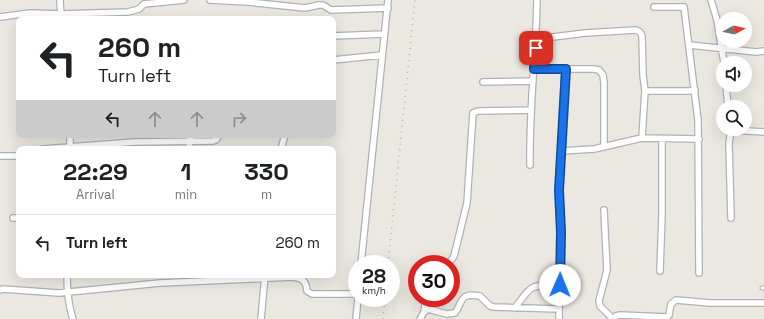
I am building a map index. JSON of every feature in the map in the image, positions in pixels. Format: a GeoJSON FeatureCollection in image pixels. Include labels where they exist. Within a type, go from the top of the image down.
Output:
{"type":"FeatureCollection","features":[{"type":"Feature","properties":{"kind":"street"},"geometry":{"type":"LineString","coordinates":[[60,0],[61,16]]}},
{"type":"Feature","properties":{"kind":"street"},"geometry":{"type":"LineString","coordinates":[[74,16],[133,12],[144,2],[184,0]]}},
{"type":"Feature","properties":{"kind":"street"},"geometry":{"type":"LineString","coordinates":[[210,0],[305,8],[319,5],[331,10],[388,8]]}},
{"type":"Feature","properties":{"kind":"street"},"geometry":{"type":"LineString","coordinates":[[362,255],[388,0]]}},
{"type":"Feature","properties":{"kind":"street"},"geometry":{"type":"LineString","coordinates":[[530,165],[531,110],[537,39],[537,0]]}},
{"type":"Feature","properties":{"kind":"street"},"geometry":{"type":"LineString","coordinates":[[710,0],[716,17]]}},
{"type":"Feature","properties":{"kind":"street"},"geometry":{"type":"LineString","coordinates":[[654,7],[684,7],[698,105],[698,273]]}},
{"type":"Feature","properties":{"kind":"street"},"geometry":{"type":"LineString","coordinates":[[0,17],[30,13],[53,16]]}},
{"type":"Feature","properties":{"kind":"street"},"geometry":{"type":"LineString","coordinates":[[537,39],[585,33],[636,30],[640,32],[642,36],[645,91],[642,138]]}},
{"type":"Feature","properties":{"kind":"street"},"geometry":{"type":"LineString","coordinates":[[336,36],[384,34]]}},
{"type":"Feature","properties":{"kind":"street"},"geometry":{"type":"LineString","coordinates":[[689,44],[716,47]]}},
{"type":"Feature","properties":{"kind":"street"},"geometry":{"type":"LineString","coordinates":[[723,56],[721,48],[756,52],[764,51]]}},
{"type":"Feature","properties":{"kind":"street"},"geometry":{"type":"LineString","coordinates":[[336,60],[382,55]]}},
{"type":"Feature","properties":{"kind":"street"},"geometry":{"type":"LineString","coordinates":[[534,69],[600,70],[603,75],[604,147]]}},
{"type":"Feature","properties":{"kind":"street"},"geometry":{"type":"LineString","coordinates":[[559,319],[561,232],[559,190],[566,69]]}},
{"type":"Feature","properties":{"kind":"street"},"geometry":{"type":"LineString","coordinates":[[483,82],[533,81]]}},
{"type":"Feature","properties":{"kind":"street"},"geometry":{"type":"LineString","coordinates":[[645,91],[695,90]]}},
{"type":"Feature","properties":{"kind":"street"},"geometry":{"type":"LineString","coordinates":[[454,255],[467,203],[473,113],[478,111],[531,110]]}},
{"type":"Feature","properties":{"kind":"street"},"geometry":{"type":"LineString","coordinates":[[752,131],[764,132]]}},
{"type":"Feature","properties":{"kind":"street"},"geometry":{"type":"LineString","coordinates":[[730,136],[731,218]]}},
{"type":"Feature","properties":{"kind":"street"},"geometry":{"type":"LineString","coordinates":[[91,146],[190,138],[213,141],[218,138]]}},
{"type":"Feature","properties":{"kind":"street"},"geometry":{"type":"LineString","coordinates":[[561,151],[604,147],[642,138],[699,139]]}},
{"type":"Feature","properties":{"kind":"street"},"geometry":{"type":"LineString","coordinates":[[660,271],[662,139]]}},
{"type":"Feature","properties":{"kind":"street"},"geometry":{"type":"LineString","coordinates":[[0,156],[16,156]]}},
{"type":"Feature","properties":{"kind":"street"},"geometry":{"type":"LineString","coordinates":[[604,210],[607,270],[599,301],[600,306],[613,319],[620,315],[667,317],[669,315],[671,304],[676,300],[710,303],[764,303]]}},
{"type":"Feature","properties":{"kind":"street"},"geometry":{"type":"LineString","coordinates":[[67,278],[68,304],[73,319]]}},
{"type":"Feature","properties":{"kind":"street"},"geometry":{"type":"LineString","coordinates":[[0,290],[3,289],[59,294],[160,283],[247,278]]}},
{"type":"Feature","properties":{"kind":"street"},"geometry":{"type":"LineString","coordinates":[[261,319],[264,278]]}},
{"type":"Feature","properties":{"kind":"street"},"geometry":{"type":"LineString","coordinates":[[301,278],[306,283],[307,291],[312,294],[348,294]]}},
{"type":"Feature","properties":{"kind":"street"},"geometry":{"type":"LineString","coordinates":[[515,308],[530,288],[537,286],[560,285]]}},
{"type":"Feature","properties":{"kind":"street"},"geometry":{"type":"LineString","coordinates":[[424,312],[428,309],[432,309],[447,314],[455,313],[463,297],[468,296],[480,296],[490,306],[559,309]]}},
{"type":"Feature","properties":{"kind":"street"},"geometry":{"type":"LineString","coordinates":[[356,319],[357,307]]}},
{"type":"Feature","properties":{"kind":"street"},"geometry":{"type":"LineString","coordinates":[[420,319],[425,307]]}},
{"type":"Feature","properties":{"kind":"railway"},"geometry":{"type":"LineString","coordinates":[[389,255],[415,0]]}},
{"type":"Feature","properties":{"kind":"railway"},"geometry":{"type":"LineString","coordinates":[[383,319],[384,307]]}},
{"type":"Feature","properties":{"kind":"route"},"geometry":{"type":"LineString","coordinates":[[536,48],[534,69],[566,69],[559,190],[561,232],[560,285]]}}]}
